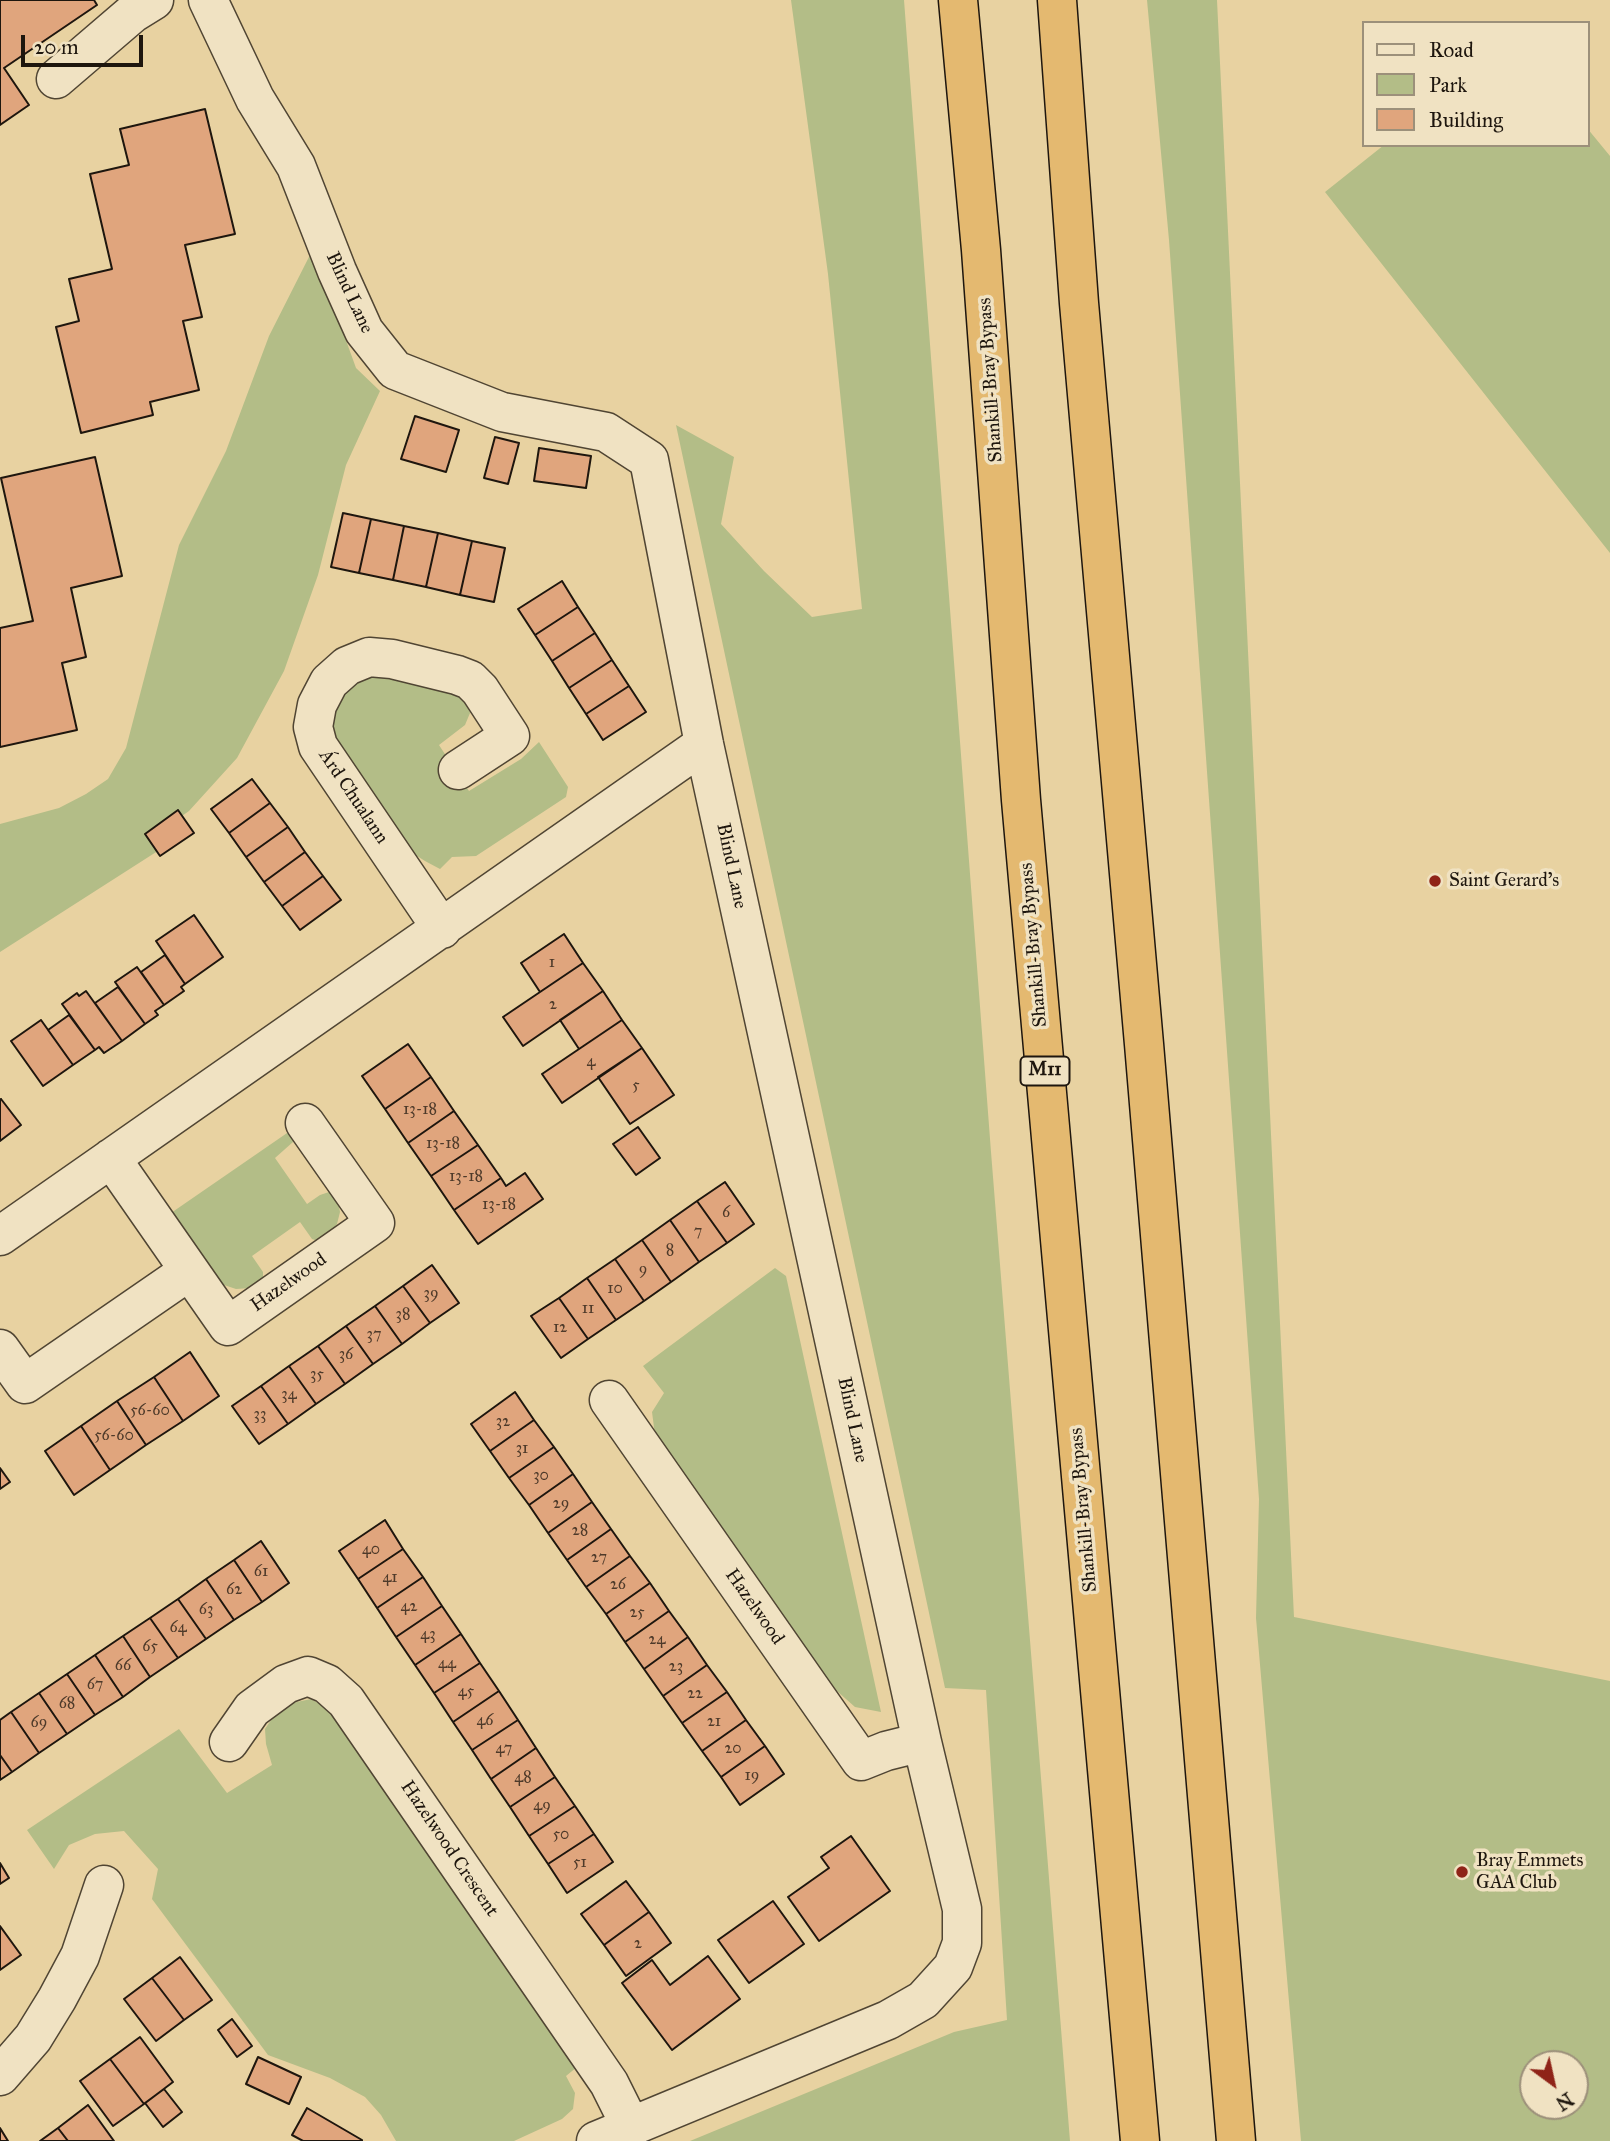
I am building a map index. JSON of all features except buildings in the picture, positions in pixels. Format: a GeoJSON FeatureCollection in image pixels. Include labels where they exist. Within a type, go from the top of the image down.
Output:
{"type":"FeatureCollection","features":[{"type":"Feature","properties":{"kind":"highway","name":"Shankill-Bray Bypass"},"geometry":{"type":"LineString","coordinates":[[958,0],[981,250],[1021,800],[1140,2141]]}},
{"type":"Feature","properties":{"kind":"highway"},"geometry":{"type":"LineString","coordinates":[[1058,0],[1082,330],[1236,2141]]}},
{"type":"Feature","properties":{"kind":"street"},"geometry":{"type":"LineString","coordinates":[[56,79],[133,13],[154,0]]}},
{"type":"Feature","properties":{"kind":"street","name":"Blind Lane"},"geometry":{"type":"LineString","coordinates":[[208,0],[255,99],[296,166],[337,271],[365,331],[395,370],[502,412],[606,432],[649,460],[705,744],[922,1742],[962,1909],[962,1943],[953,1967],[923,2000],[888,2020],[631,2127]]}},
{"type":"Feature","properties":{"kind":"street","name":"Árd Chualann"},"geometry":{"type":"LineString","coordinates":[[442,929],[318,747],[313,727],[317,705],[329,682],[347,666],[369,657],[392,659],[470,680],[480,690],[510,736],[458,770]]}},
{"type":"Feature","properties":{"kind":"street"},"geometry":{"type":"LineString","coordinates":[[0,1236],[705,744]]}},
{"type":"Feature","properties":{"kind":"street","name":"Hazelwood"},"geometry":{"type":"LineString","coordinates":[[111,1158],[228,1326],[375,1223],[305,1123]]}},
{"type":"Feature","properties":{"kind":"street"},"geometry":{"type":"LineString","coordinates":[[0,1349],[25,1384],[189,1271]]}},
{"type":"Feature","properties":{"kind":"street","name":"Hazelwood"},"geometry":{"type":"LineString","coordinates":[[609,1400],[861,1761],[886,1751],[922,1742]]}},
{"type":"Feature","properties":{"kind":"street","name":"Hazelwood Crescent"},"geometry":{"type":"LineString","coordinates":[[229,1742],[251,1709],[286,1684],[308,1676],[327,1684],[346,1701],[609,2083],[631,2127]]}},
{"type":"Feature","properties":{"kind":"street"},"geometry":{"type":"LineString","coordinates":[[0,2076],[33,2038],[57,1999],[80,1956],[104,1885]]}},
{"type":"Feature","properties":{"kind":"street"},"geometry":{"type":"LineString","coordinates":[[596,2141],[631,2127]]}},
{"type":"Feature","properties":{"kind":"green space"},"geometry":{"type":"Polygon","coordinates":[[[791,0],[904,0],[991,1152],[1070,2141],[690,2141],[954,2032],[1007,2020],[986,1690],[945,1688],[676,425],[734,457],[721,524],[764,571],[812,617],[862,609],[828,274],[791,0]]]}},
{"type":"Feature","properties":{"kind":"green space"},"geometry":{"type":"Polygon","coordinates":[[[1147,0],[1217,0],[1294,1617],[1610,1681],[1610,2141],[1301,2141],[1256,1618],[1259,1499],[1169,240],[1147,0]]]}},
{"type":"Feature","properties":{"kind":"green space"},"geometry":{"type":"Polygon","coordinates":[[[1589,130],[1610,156],[1610,553],[1325,192],[1381,147],[1589,147],[1589,130]]]}},
{"type":"Feature","properties":{"kind":"green space"},"geometry":{"type":"Polygon","coordinates":[[[313,249],[356,368],[380,391],[346,465],[318,575],[284,671],[237,758],[189,811],[156,834],[164,847],[0,952],[0,824],[59,808],[86,794],[108,779],[126,748],[179,545],[226,451],[269,336],[313,249]]]}},
{"type":"Feature","properties":{"kind":"green space"},"geometry":{"type":"Polygon","coordinates":[[[363,670],[458,688],[468,701],[470,713],[465,725],[439,745],[469,791],[521,759],[539,742],[568,787],[566,797],[476,856],[452,857],[440,869],[425,861],[414,854],[325,728],[330,694],[363,670]]]}},
{"type":"Feature","properties":{"kind":"green space"},"geometry":{"type":"Polygon","coordinates":[[[290,1131],[294,1137],[293,1142],[275,1158],[307,1204],[320,1195],[329,1192],[334,1194],[340,1212],[337,1224],[330,1234],[318,1241],[312,1239],[300,1222],[252,1256],[263,1272],[263,1278],[251,1288],[236,1289],[224,1285],[214,1276],[171,1213],[290,1131]]]}},
{"type":"Feature","properties":{"kind":"green space"},"geometry":{"type":"Polygon","coordinates":[[[775,1268],[786,1276],[881,1712],[855,1707],[821,1677],[655,1435],[652,1412],[664,1393],[643,1366],[775,1268]]]}},
{"type":"Feature","properties":{"kind":"green space"},"geometry":{"type":"Polygon","coordinates":[[[311,1699],[329,1709],[577,2067],[566,2076],[575,2093],[573,2109],[562,2119],[514,2141],[396,2141],[381,2115],[365,2097],[330,2078],[268,2055],[152,1899],[158,1869],[124,1831],[95,1834],[69,1845],[54,1869],[27,1830],[179,1729],[227,1793],[272,1765],[265,1729],[275,1714],[292,1703],[311,1699]]]}},
{"type":"Feature","properties":{"kind":"place","name":"Saint Gerard's"},"geometry":{"type":"Point","coordinates":[1435,881]}},
{"type":"Feature","properties":{"kind":"place","name":"Bray Emmets GAA Club"},"geometry":{"type":"Point","coordinates":[1462,1872]}}]}
